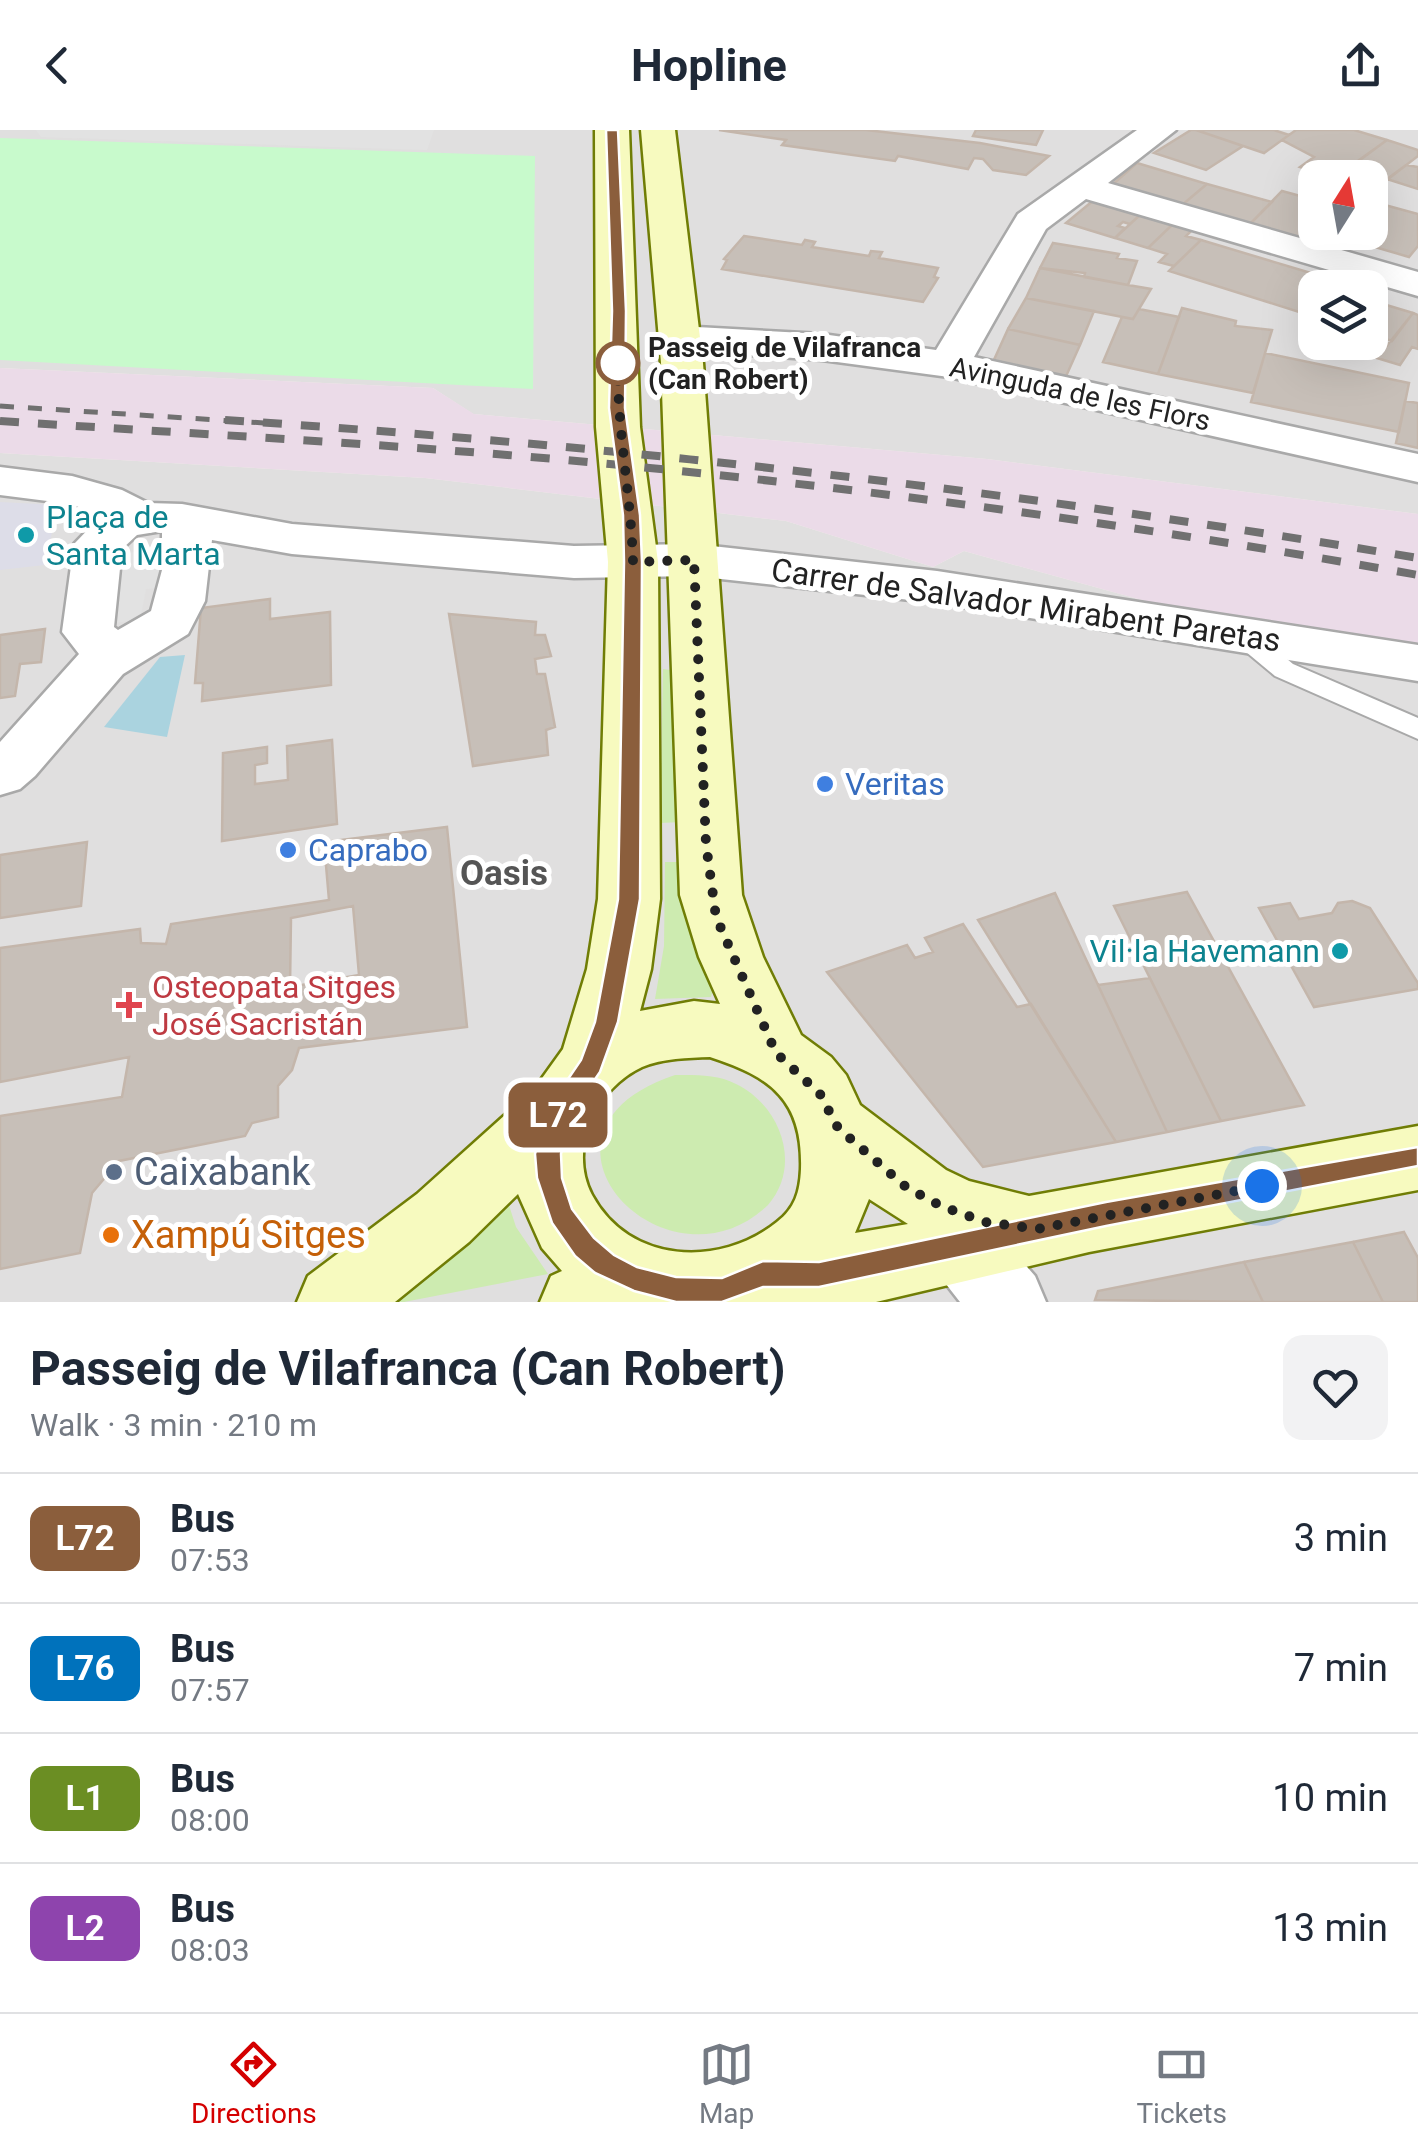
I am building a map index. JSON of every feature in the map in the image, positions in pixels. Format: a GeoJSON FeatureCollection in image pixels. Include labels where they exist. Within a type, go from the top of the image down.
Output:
{"type":"FeatureCollection","features":[{"type":"Feature","properties":{"kind":"street"},"geometry":{"type":"LineString","coordinates":[[612,130],[619,311],[617,408],[632,515],[629,899],[619,969],[548,1154],[549,1178],[562,1215],[584,1247],[605,1264],[634,1278],[676,1290]]}},
{"type":"Feature","properties":{"kind":"street"},"geometry":{"type":"LineString","coordinates":[[658,130],[679,338],[711,894],[731,957],[776,1053],[820,1094],[838,1128],[875,1164],[941,1206],[985,1222],[1037,1229]]}},
{"type":"Feature","properties":{"kind":"street"},"geometry":{"type":"LineString","coordinates":[[949,364],[1031,222],[1158,130]]}},
{"type":"Feature","properties":{"kind":"street"},"geometry":{"type":"LineString","coordinates":[[1080,186],[1418,284]]}},
{"type":"Feature","properties":{"kind":"street","name":"Avinguda de les Flors"},"geometry":{"type":"LineString","coordinates":[[679,338],[822,347],[949,364],[1418,468]]}},
{"type":"Feature","properties":{"kind":"street"},"geometry":{"type":"LineString","coordinates":[[0,481],[59,486],[159,518],[292,539]]}},
{"type":"Feature","properties":{"kind":"street"},"geometry":{"type":"LineString","coordinates":[[0,774],[42,737],[104,661],[169,623],[183,593],[188,535],[159,518],[110,529],[98,544],[88,632],[96,643],[122,649]]}},
{"type":"Feature","properties":{"kind":"street"},"geometry":{"type":"LineString","coordinates":[[183,593],[230,551],[248,544],[292,539]]}},
{"type":"Feature","properties":{"kind":"street","name":"Carrer de Salvador Mirabent Paretas"},"geometry":{"type":"LineString","coordinates":[[292,539],[574,562],[694,560],[937,587],[1418,662]]}},
{"type":"Feature","properties":{"kind":"street"},"geometry":{"type":"LineString","coordinates":[[334,1302],[442,1218],[576,1087],[634,1040],[672,1030],[710,1030],[776,1053]]}},
{"type":"Feature","properties":{"kind":"street"},"geometry":{"type":"LineString","coordinates":[[578,1302],[676,1290],[722,1291],[763,1274],[808,1245],[822,1228],[834,1201],[838,1128]]}},
{"type":"Feature","properties":{"kind":"street"},"geometry":{"type":"LineString","coordinates":[[763,1274],[819,1274],[1418,1158]]}},
{"type":"Feature","properties":{"kind":"street"},"geometry":{"type":"LineString","coordinates":[[955,1248],[968,1254],[1008,1302]]}},
{"type":"Feature","properties":{"kind":"lane"},"geometry":{"type":"LineString","coordinates":[[1242,635],[1284,670],[1418,730]]}},
{"type":"Feature","properties":{"kind":"shaded area"},"geometry":{"type":"Polygon","coordinates":[[[0,130],[1418,130],[1418,514],[987,459],[473,414],[433,388],[0,368],[0,130]]]}},
{"type":"Feature","properties":{"kind":"shaded area"},"geometry":{"type":"Polygon","coordinates":[[[36,130],[434,130],[427,150],[41,137],[36,130]]]}},
{"type":"Feature","properties":{"kind":"shaded area"},"geometry":{"type":"Polygon","coordinates":[[[0,368],[433,388],[474,414],[987,459],[1418,514],[1418,648],[1189,613],[964,551],[933,567],[786,521],[425,478],[0,453],[0,368]]]}},
{"type":"Feature","properties":{"kind":"shaded area"},"geometry":{"type":"Polygon","coordinates":[[[0,453],[425,478],[786,521],[933,567],[964,551],[1189,613],[1418,648],[1418,1302],[0,1302],[0,453]]]}},
{"type":"Feature","properties":{"kind":"shaded area","name":"Plaça de Santa Marta"},"geometry":{"type":"Polygon","coordinates":[[[0,502],[58,505],[45,565],[0,570],[0,502]]]}},
{"type":"Feature","properties":{"kind":"shaded area"},"geometry":{"type":"Polygon","coordinates":[[[176,548],[170,587],[146,589],[140,620],[103,624],[116,554],[176,548]]]}},
{"type":"Feature","properties":{"kind":"green space"},"geometry":{"type":"Polygon","coordinates":[[[0,138],[535,156],[533,389],[0,360],[0,138]]]}},
{"type":"Feature","properties":{"kind":"green space"},"geometry":{"type":"Polygon","coordinates":[[[663,669],[670,670],[682,822],[660,823],[663,669]]]}},
{"type":"Feature","properties":{"kind":"green space"},"geometry":{"type":"Polygon","coordinates":[[[665,862],[681,862],[688,927],[713,989],[711,997],[655,999],[664,946],[665,862]]]}},
{"type":"Feature","properties":{"kind":"green space"},"geometry":{"type":"Polygon","coordinates":[[[675,1075],[714,1077],[736,1084],[764,1106],[782,1137],[784,1172],[778,1189],[768,1205],[728,1230],[686,1234],[649,1222],[619,1198],[602,1167],[603,1133],[626,1101],[675,1075]]]}},
{"type":"Feature","properties":{"kind":"green space"},"geometry":{"type":"Polygon","coordinates":[[[504,1190],[516,1227],[548,1274],[404,1302],[369,1302],[504,1190]]]}},
{"type":"Feature","properties":{"kind":"water"},"geometry":{"type":"Polygon","coordinates":[[[185,655],[167,737],[104,727],[160,657],[185,655]]]}},
{"type":"Feature","properties":{"kind":"building"},"geometry":{"type":"Polygon","coordinates":[[[719,130],[866,130],[980,143],[1049,156],[1026,175],[993,170],[983,159],[974,158],[968,169],[898,156],[895,161],[782,145],[786,140],[719,130]]]}},
{"type":"Feature","properties":{"kind":"building"},"geometry":{"type":"Polygon","coordinates":[[[976,130],[1043,130],[1036,145],[973,136],[976,130]]]}},
{"type":"Feature","properties":{"kind":"building"},"geometry":{"type":"Polygon","coordinates":[[[1191,130],[1243,146],[1206,170],[1154,153],[1191,130]]]}},
{"type":"Feature","properties":{"kind":"building"},"geometry":{"type":"Polygon","coordinates":[[[1196,130],[1274,130],[1289,135],[1264,153],[1196,130]]]}},
{"type":"Feature","properties":{"kind":"building"},"geometry":{"type":"Polygon","coordinates":[[[1296,130],[1354,130],[1387,140],[1359,160],[1310,160],[1314,157],[1282,140],[1296,130]]]}},
{"type":"Feature","properties":{"kind":"building"},"geometry":{"type":"Polygon","coordinates":[[[1387,140],[1418,150],[1418,156],[1388,179],[1388,160],[1360,160],[1387,140]]]}},
{"type":"Feature","properties":{"kind":"building"},"geometry":{"type":"Polygon","coordinates":[[[1137,163],[1207,184],[1182,205],[1112,185],[1137,163]]]}},
{"type":"Feature","properties":{"kind":"building"},"geometry":{"type":"Polygon","coordinates":[[[1406,165],[1418,167],[1418,189],[1388,178],[1406,165]]]}},
{"type":"Feature","properties":{"kind":"building"},"geometry":{"type":"Polygon","coordinates":[[[1207,184],[1272,202],[1249,225],[1182,205],[1207,184]]]}},
{"type":"Feature","properties":{"kind":"building"},"geometry":{"type":"Polygon","coordinates":[[[1282,191],[1298,195],[1298,240],[1249,225],[1282,191]]]}},
{"type":"Feature","properties":{"kind":"building"},"geometry":{"type":"Polygon","coordinates":[[[1094,200],[1141,214],[1130,224],[1123,222],[1118,226],[1125,228],[1115,238],[1066,223],[1094,200]]]}},
{"type":"Feature","properties":{"kind":"building"},"geometry":{"type":"Polygon","coordinates":[[[1388,206],[1418,214],[1418,246],[1409,257],[1385,250],[1388,206]]]}},
{"type":"Feature","properties":{"kind":"building"},"geometry":{"type":"Polygon","coordinates":[[[1141,214],[1173,224],[1148,248],[1115,238],[1141,214]]]}},
{"type":"Feature","properties":{"kind":"building"},"geometry":{"type":"Polygon","coordinates":[[[1173,224],[1192,230],[1186,236],[1201,240],[1174,266],[1159,262],[1167,254],[1148,248],[1173,224]]]}},
{"type":"Feature","properties":{"kind":"building"},"geometry":{"type":"Polygon","coordinates":[[[744,236],[802,245],[805,240],[815,242],[812,247],[869,256],[871,251],[882,252],[879,258],[938,268],[934,277],[938,278],[923,302],[722,269],[727,260],[724,259],[744,236]]]}},
{"type":"Feature","properties":{"kind":"building"},"geometry":{"type":"Polygon","coordinates":[[[1201,240],[1301,270],[1298,312],[1169,271],[1201,240]]]}},
{"type":"Feature","properties":{"kind":"building"},"geometry":{"type":"Polygon","coordinates":[[[1053,243],[1119,254],[1117,258],[1137,261],[1128,285],[1084,277],[1085,273],[1040,268],[1053,243]]]}},
{"type":"Feature","properties":{"kind":"building"},"geometry":{"type":"Polygon","coordinates":[[[1040,268],[1151,289],[1133,319],[1026,298],[1040,268]]]}},
{"type":"Feature","properties":{"kind":"building"},"geometry":{"type":"Polygon","coordinates":[[[1026,298],[1094,311],[1080,345],[1008,329],[1026,298]]]}},
{"type":"Feature","properties":{"kind":"building"},"geometry":{"type":"Polygon","coordinates":[[[1388,306],[1413,313],[1392,341],[1388,340],[1388,306]]]}},
{"type":"Feature","properties":{"kind":"building"},"geometry":{"type":"Polygon","coordinates":[[[1182,308],[1236,321],[1235,326],[1272,330],[1253,393],[1158,374],[1182,308]]]}},
{"type":"Feature","properties":{"kind":"building"},"geometry":{"type":"Polygon","coordinates":[[[1139,309],[1179,317],[1158,374],[1103,362],[1122,317],[1133,319],[1139,309]]]}},
{"type":"Feature","properties":{"kind":"building"},"geometry":{"type":"Polygon","coordinates":[[[1413,313],[1418,315],[1418,349],[1412,347],[1400,365],[1384,360],[1388,360],[1388,344],[1413,313]]]}},
{"type":"Feature","properties":{"kind":"building"},"geometry":{"type":"Polygon","coordinates":[[[1008,329],[1080,345],[1063,383],[993,362],[1008,329]]]}},
{"type":"Feature","properties":{"kind":"building"},"geometry":{"type":"Polygon","coordinates":[[[1265,353],[1409,383],[1399,432],[1251,402],[1265,353]]]}},
{"type":"Feature","properties":{"kind":"building"},"geometry":{"type":"Polygon","coordinates":[[[1405,401],[1418,403],[1418,448],[1396,443],[1405,401]]]}},
{"type":"Feature","properties":{"kind":"building"},"geometry":{"type":"Polygon","coordinates":[[[270,599],[270,619],[330,612],[331,685],[202,701],[203,683],[195,683],[201,608],[270,599]]]}},
{"type":"Feature","properties":{"kind":"building"},"geometry":{"type":"Polygon","coordinates":[[[449,614],[536,622],[535,635],[545,635],[551,656],[535,659],[537,674],[545,674],[555,727],[546,730],[548,755],[473,766],[449,614]]]}},
{"type":"Feature","properties":{"kind":"building"},"geometry":{"type":"Polygon","coordinates":[[[45,629],[41,662],[20,664],[15,696],[0,698],[0,635],[45,629]]]}},
{"type":"Feature","properties":{"kind":"building"},"geometry":{"type":"Polygon","coordinates":[[[332,740],[337,824],[222,841],[223,753],[267,747],[267,763],[255,765],[255,784],[288,780],[287,746],[332,740]]]}},
{"type":"Feature","properties":{"kind":"building"},"geometry":{"type":"Polygon","coordinates":[[[447,827],[467,1027],[299,1048],[292,1070],[278,1086],[278,1117],[252,1123],[245,1136],[119,1161],[92,1193],[80,1253],[0,1269],[0,1116],[122,1097],[129,1057],[0,1082],[0,948],[140,929],[141,943],[166,944],[171,924],[329,900],[324,842],[447,827]],[[353,906],[291,918],[290,987],[359,975],[353,906]]]}},
{"type":"Feature","properties":{"kind":"building"},"geometry":{"type":"Polygon","coordinates":[[[87,842],[81,906],[0,918],[0,855],[87,842]]]}},
{"type":"Feature","properties":{"kind":"building"},"geometry":{"type":"Polygon","coordinates":[[[1187,892],[1304,1105],[1221,1121],[1114,906],[1187,892]]]}},
{"type":"Feature","properties":{"kind":"building"},"geometry":{"type":"Polygon","coordinates":[[[1055,893],[1167,1132],[1116,1142],[978,920],[1055,893]]]}},
{"type":"Feature","properties":{"kind":"building","name":"Vil·la Havemann"},"geometry":{"type":"Polygon","coordinates":[[[1352,901],[1370,908],[1418,983],[1418,989],[1314,1007],[1259,908],[1290,903],[1299,919],[1332,913],[1338,903],[1352,901]]]}},
{"type":"Feature","properties":{"kind":"building"},"geometry":{"type":"Polygon","coordinates":[[[963,924],[1017,1007],[1031,1004],[1116,1142],[983,1167],[827,972],[907,945],[915,958],[933,952],[925,938],[963,924]]]}},
{"type":"Feature","properties":{"kind":"building"},"geometry":{"type":"Polygon","coordinates":[[[1150,978],[1221,1121],[1167,1132],[1098,985],[1150,978]]]}},
{"type":"Feature","properties":{"kind":"building"},"geometry":{"type":"Polygon","coordinates":[[[1404,1232],[1418,1258],[1418,1302],[1383,1302],[1353,1242],[1404,1232]]]}},
{"type":"Feature","properties":{"kind":"building"},"geometry":{"type":"Polygon","coordinates":[[[1353,1242],[1383,1302],[1263,1302],[1244,1262],[1353,1242]]]}},
{"type":"Feature","properties":{"kind":"building"},"geometry":{"type":"Polygon","coordinates":[[[1244,1262],[1263,1302],[1095,1300],[1098,1291],[1244,1262]]]}},
{"type":"Feature","properties":{"kind":"railway"},"geometry":{"type":"LineString","coordinates":[[0,406],[264,423]]}},
{"type":"Feature","properties":{"kind":"railway"},"geometry":{"type":"LineString","coordinates":[[225,420],[524,443],[823,474],[1121,512],[1418,558]]}},
{"type":"Feature","properties":{"kind":"railway"},"geometry":{"type":"LineString","coordinates":[[26,423],[0,421],[441,450],[692,472],[1004,510],[1418,575]]}},
{"type":"Feature","properties":{"kind":"bus line","name":"L72"},"geometry":{"type":"LineString","coordinates":[[612,130],[619,311],[617,408],[632,515],[634,654],[629,899],[619,969],[606,1022],[592,1064],[560,1110],[548,1154],[549,1178],[562,1215],[584,1247],[605,1264],[634,1278],[676,1290],[722,1291],[763,1274],[819,1274],[905,1259],[1106,1214],[1418,1158]]}},
{"type":"Feature","properties":{"kind":"place","name":"Passeig de Vilafranca (Can Robert)"},"geometry":{"type":"Point","coordinates":[618,363]}},
{"type":"Feature","properties":{"kind":"place","name":"Plaça de Santa Marta"},"geometry":{"type":"Point","coordinates":[26,535]}},
{"type":"Feature","properties":{"kind":"place","name":"Veritas"},"geometry":{"type":"Point","coordinates":[825,784]}},
{"type":"Feature","properties":{"kind":"place","name":"Caprabo"},"geometry":{"type":"Point","coordinates":[288,850]}},
{"type":"Feature","properties":{"kind":"place","name":"Vil·la Havemann"},"geometry":{"type":"Point","coordinates":[1340,951]}},
{"type":"Feature","properties":{"kind":"place","name":"Osteopata Sitges José Sacristán"},"geometry":{"type":"Point","coordinates":[129,1005]}},
{"type":"Feature","properties":{"kind":"place","name":"Caixabank"},"geometry":{"type":"Point","coordinates":[114,1172]}},
{"type":"Feature","properties":{"kind":"place","name":"Xampú Sitges"},"geometry":{"type":"Point","coordinates":[111,1235]}},
{"type":"Feature","properties":{"kind":"district","name":"Oasis"},"geometry":{"type":"Point","coordinates":[504,873]}},
{"type":"Feature","properties":{"kind":"route"},"geometry":{"type":"LineString","coordinates":[[618,363],[618,426],[632,515],[633,562],[694,560],[711,894],[731,957],[776,1053],[820,1094],[838,1128],[875,1164],[941,1206],[985,1222],[1037,1229],[1262,1186]]}}]}
